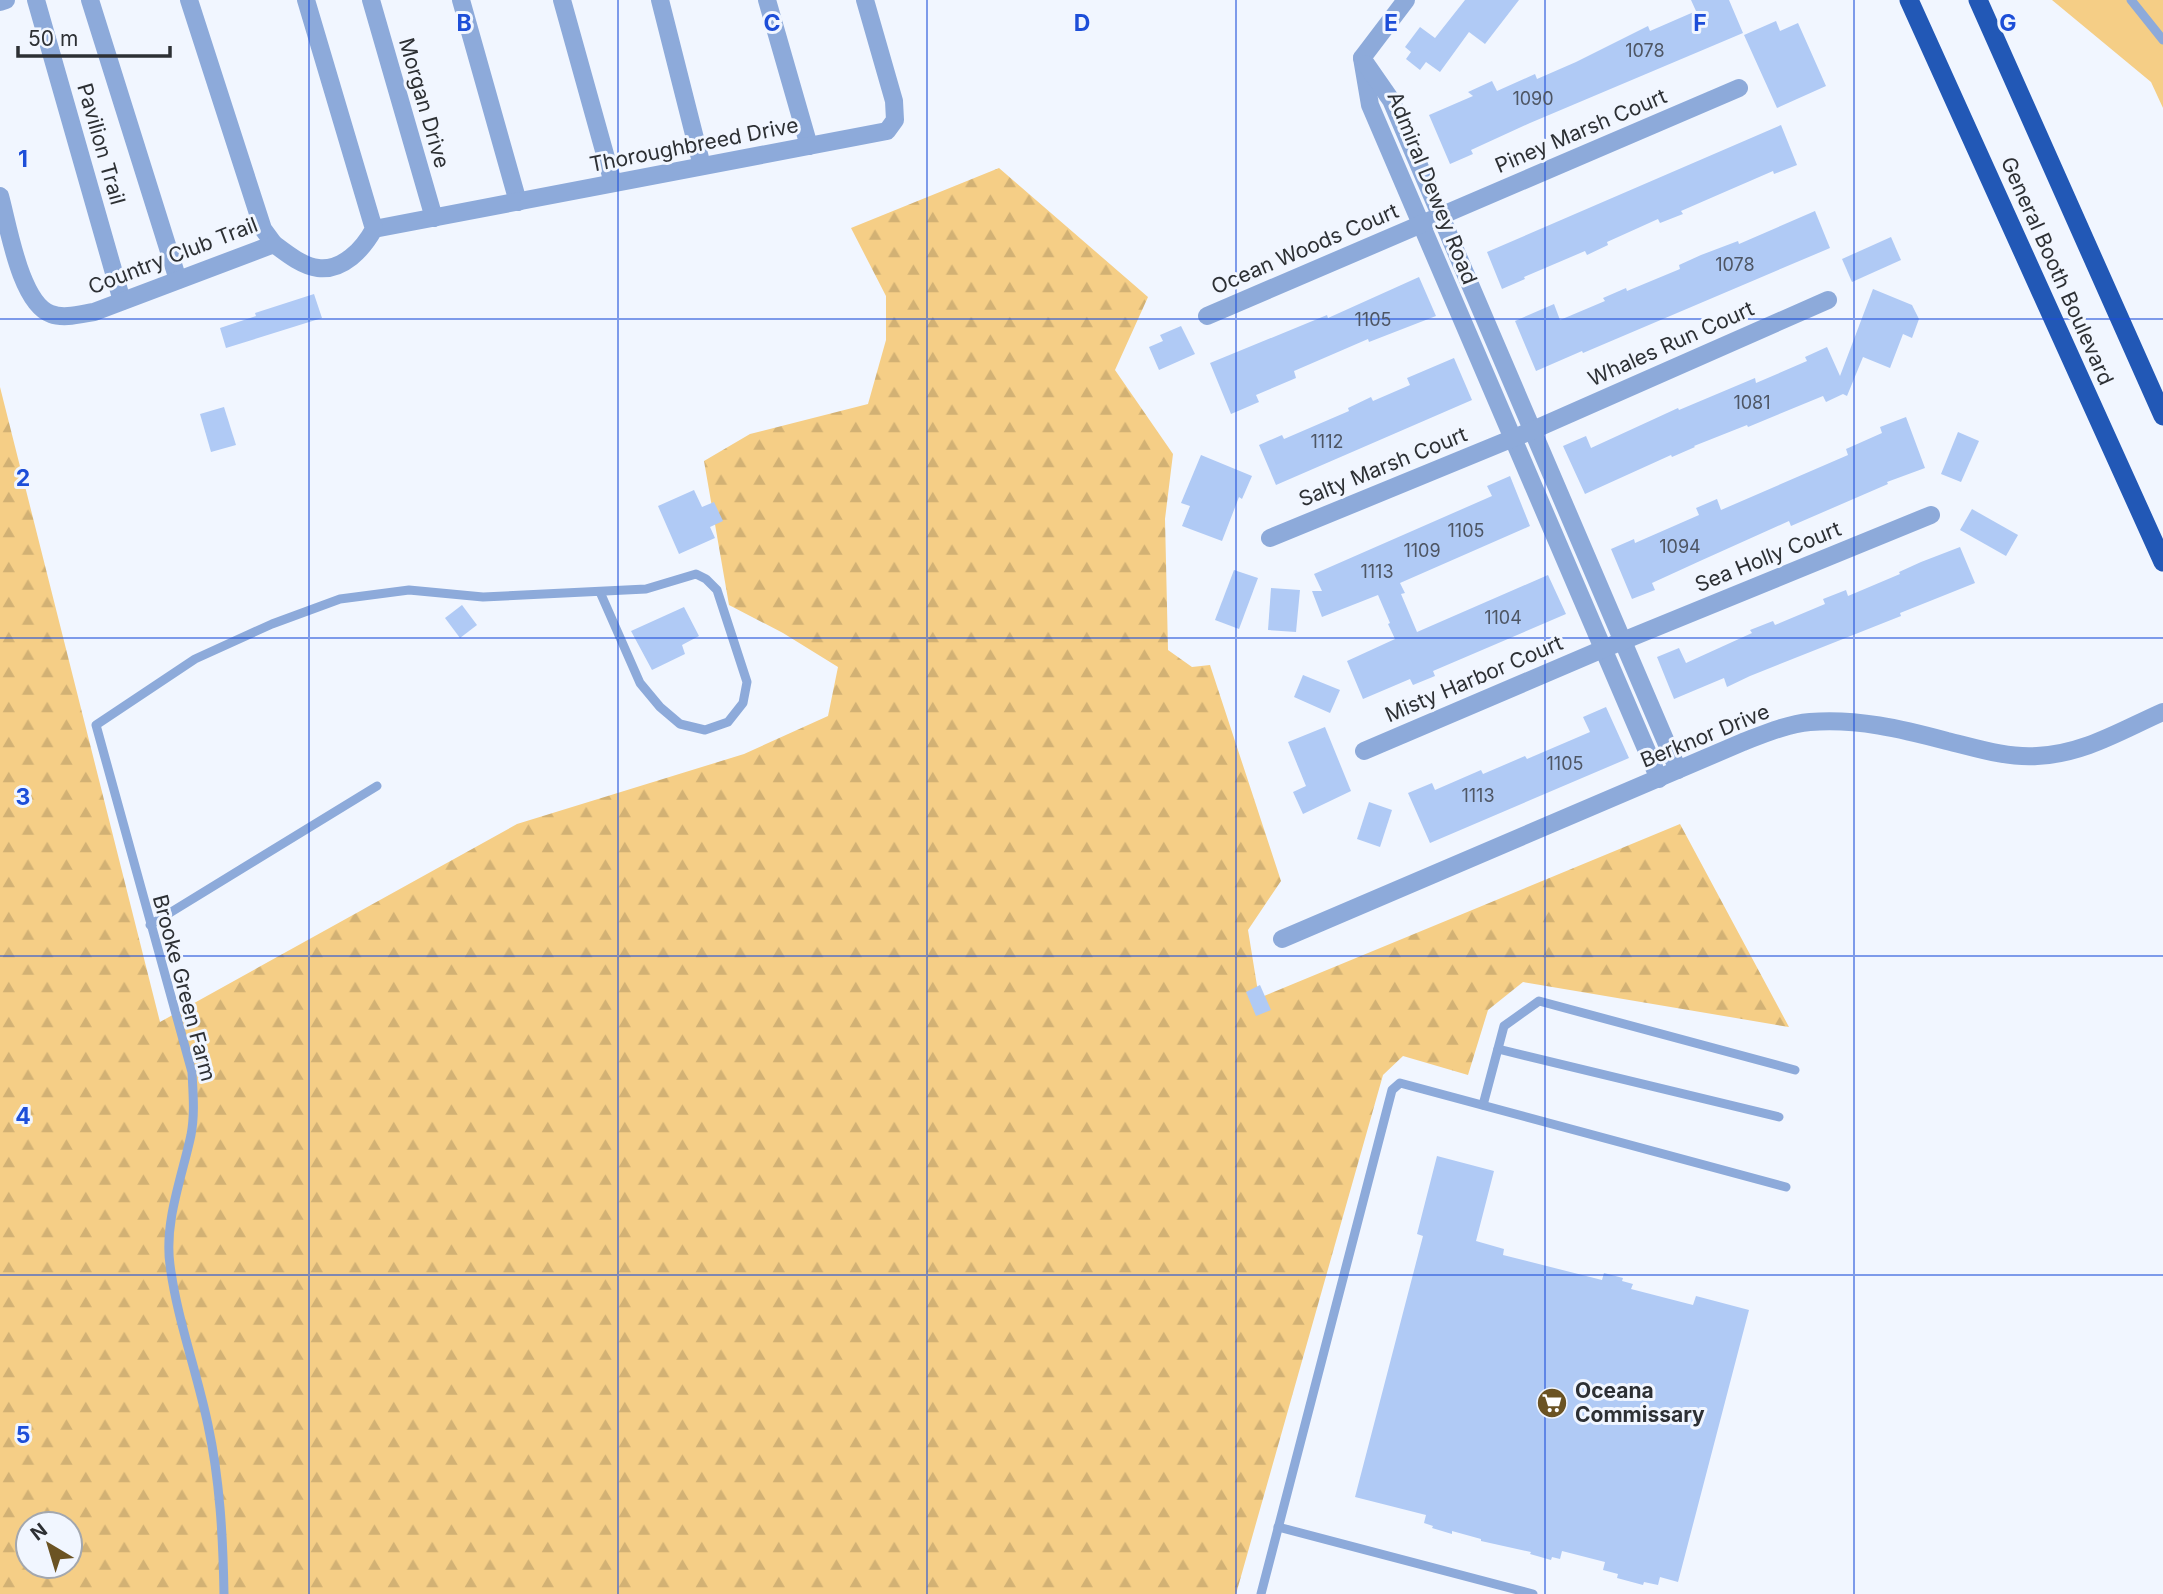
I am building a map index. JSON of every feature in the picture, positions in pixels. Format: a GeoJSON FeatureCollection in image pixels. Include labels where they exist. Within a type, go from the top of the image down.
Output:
{"type":"FeatureCollection","features":[{"type":"Feature","properties":{"kind":"highway","name":"General Booth Boulevard"},"geometry":{"type":"LineString","coordinates":[[1909,0],[2163,562]]}},
{"type":"Feature","properties":{"kind":"highway","name":"General Booth Boulevard"},"geometry":{"type":"LineString","coordinates":[[1978,0],[2163,416]]}},
{"type":"Feature","properties":{"kind":"street"},"geometry":{"type":"LineString","coordinates":[[0,2],[6,0]]}},
{"type":"Feature","properties":{"kind":"street","name":"Pavilion Trail"},"geometry":{"type":"LineString","coordinates":[[36,0],[122,301]]}},
{"type":"Feature","properties":{"kind":"street"},"geometry":{"type":"LineString","coordinates":[[90,0],[178,280]]}},
{"type":"Feature","properties":{"kind":"street","name":"Country Club Trail"},"geometry":{"type":"LineString","coordinates":[[0,195],[22,278],[35,301],[50,314],[69,316],[94,312],[274,244],[263,229],[188,0]]}},
{"type":"Feature","properties":{"kind":"street"},"geometry":{"type":"LineString","coordinates":[[274,244],[291,257],[318,268],[343,263],[364,247],[374,229],[306,0]]}},
{"type":"Feature","properties":{"kind":"street","name":"Morgan Drive"},"geometry":{"type":"LineString","coordinates":[[371,0],[434,218]]}},
{"type":"Feature","properties":{"kind":"street"},"geometry":{"type":"LineString","coordinates":[[461,0],[518,202]]}},
{"type":"Feature","properties":{"kind":"street"},"geometry":{"type":"LineString","coordinates":[[562,0],[613,183]]}},
{"type":"Feature","properties":{"kind":"street"},"geometry":{"type":"LineString","coordinates":[[660,0],[702,166]]}},
{"type":"Feature","properties":{"kind":"street"},"geometry":{"type":"LineString","coordinates":[[767,0],[809,146]]}},
{"type":"Feature","properties":{"kind":"street","name":"Thoroughbreed Drive"},"geometry":{"type":"LineString","coordinates":[[374,229],[887,131],[895,120],[894,101],[865,0]]}},
{"type":"Feature","properties":{"kind":"street"},"geometry":{"type":"LineString","coordinates":[[1362,58],[1406,0]]}},
{"type":"Feature","properties":{"kind":"street","name":"Admiral Dewey Road"},"geometry":{"type":"LineString","coordinates":[[1362,58],[1391,100],[1678,770]]}},
{"type":"Feature","properties":{"kind":"street","name":"Admiral Dewey Road"},"geometry":{"type":"LineString","coordinates":[[1362,58],[1370,105],[1658,779]]}},
{"type":"Feature","properties":{"kind":"street","name":"Piney Marsh Court"},"geometry":{"type":"LineString","coordinates":[[1421,224],[1739,88]]}},
{"type":"Feature","properties":{"kind":"street","name":"Ocean Woods Court"},"geometry":{"type":"LineString","coordinates":[[1207,316],[1421,224]]}},
{"type":"Feature","properties":{"kind":"street","name":"Whales Run Court"},"geometry":{"type":"LineString","coordinates":[[1513,439],[1828,300]]}},
{"type":"Feature","properties":{"kind":"street","name":"Salty Marsh Court"},"geometry":{"type":"LineString","coordinates":[[1270,538],[1513,439]]}},
{"type":"Feature","properties":{"kind":"street","name":"Sea Holly Court"},"geometry":{"type":"LineString","coordinates":[[1603,649],[1931,515]]}},
{"type":"Feature","properties":{"kind":"street","name":"Misty Harbor Court"},"geometry":{"type":"LineString","coordinates":[[1364,751],[1603,649]]}},
{"type":"Feature","properties":{"kind":"street","name":"Berknor Drive"},"geometry":{"type":"LineString","coordinates":[[1282,939],[1742,742],[1777,730],[1809,722],[1865,722],[1991,753],[2037,756],[2088,746],[2163,712]]}},
{"type":"Feature","properties":{"kind":"lane"},"geometry":{"type":"LineString","coordinates":[[2131,0],[2163,40]]}},
{"type":"Feature","properties":{"kind":"lane"},"geometry":{"type":"LineString","coordinates":[[696,574],[717,590],[747,682],[743,704],[729,722],[705,730],[680,724],[660,707],[640,683],[600,592],[646,589],[696,574]]}},
{"type":"Feature","properties":{"kind":"lane","name":"Brooke Green Farm"},"geometry":{"type":"LineString","coordinates":[[224,1594],[218,1480],[208,1424],[169,1264],[178,1182],[191,1133],[194,1105],[192,1072],[96,725],[195,659],[272,624],[340,599],[409,590],[482,597],[600,592]]}},
{"type":"Feature","properties":{"kind":"lane"},"geometry":{"type":"LineString","coordinates":[[150,925],[377,786]]}},
{"type":"Feature","properties":{"kind":"lane"},"geometry":{"type":"LineString","coordinates":[[1483,1105],[1504,1026],[1539,1002],[1795,1070]]}},
{"type":"Feature","properties":{"kind":"lane"},"geometry":{"type":"LineString","coordinates":[[1498,1049],[1779,1117]]}},
{"type":"Feature","properties":{"kind":"lane"},"geometry":{"type":"LineString","coordinates":[[1261,1594],[1392,1090],[1400,1083],[1786,1187]]}},
{"type":"Feature","properties":{"kind":"lane"},"geometry":{"type":"LineString","coordinates":[[1278,1527],[1533,1594]]}},
{"type":"Feature","properties":{"kind":"green space"},"geometry":{"type":"Polygon","coordinates":[[[2052,0],[2163,0],[2163,108],[2151,82],[2052,0]]]}},
{"type":"Feature","properties":{"kind":"green space"},"geometry":{"type":"Polygon","coordinates":[[[999,168],[1148,297],[1115,370],[1173,454],[1165,519],[1168,650],[1192,667],[1210,665],[1281,881],[1248,930],[1259,998],[1680,824],[1789,1027],[1523,982],[1488,1010],[1468,1075],[1403,1056],[1383,1075],[1236,1594],[0,1594],[0,387],[160,1022],[517,824],[744,754],[828,716],[838,667],[783,633],[729,605],[704,461],[750,434],[868,404],[886,340],[886,296],[851,228],[999,168]]]}},
{"type":"Feature","properties":{"kind":"building"},"geometry":{"type":"Polygon","coordinates":[[[1465,0],[1519,0],[1485,44],[1469,32],[1440,72],[1426,62],[1420,70],[1406,59],[1411,52],[1405,47],[1420,27],[1435,38],[1465,0]]]}},
{"type":"Feature","properties":{"kind":"building"},"geometry":{"type":"Polygon","coordinates":[[[1691,0],[1729,0],[1743,33],[1530,123],[1471,150],[1473,154],[1450,164],[1429,115],[1473,96],[1468,92],[1492,81],[1497,91],[1535,74],[1537,79],[1648,26],[1650,31],[1696,11],[1691,0]]]}},
{"type":"Feature","properties":{"kind":"building"},"geometry":{"type":"Polygon","coordinates":[[[1776,21],[1780,31],[1798,23],[1826,86],[1777,108],[1744,35],[1776,21]]]}},
{"type":"Feature","properties":{"kind":"building"},"geometry":{"type":"Polygon","coordinates":[[[1781,125],[1797,165],[1774,174],[1773,171],[1681,211],[1683,214],[1660,223],[1658,219],[1607,242],[1608,245],[1587,255],[1585,251],[1502,289],[1487,252],[1781,125]]]}},
{"type":"Feature","properties":{"kind":"building"},"geometry":{"type":"Polygon","coordinates":[[[1815,211],[1830,248],[1536,371],[1515,321],[1554,304],[1560,320],[1605,301],[1603,298],[1626,288],[1627,291],[1680,269],[1679,265],[1701,255],[1738,241],[1739,244],[1815,211]]]}},
{"type":"Feature","properties":{"kind":"building"},"geometry":{"type":"Polygon","coordinates":[[[1891,237],[1901,260],[1852,282],[1842,259],[1891,237]]]}},
{"type":"Feature","properties":{"kind":"building"},"geometry":{"type":"Polygon","coordinates":[[[1419,277],[1436,316],[1369,342],[1368,339],[1294,371],[1296,378],[1256,395],[1259,402],[1231,414],[1210,363],[1327,315],[1328,318],[1419,277]]]}},
{"type":"Feature","properties":{"kind":"building"},"geometry":{"type":"Polygon","coordinates":[[[1873,289],[1912,305],[1919,319],[1912,338],[1903,334],[1890,368],[1863,357],[1847,396],[1843,394],[1826,402],[1823,396],[1672,457],[1671,455],[1585,494],[1563,446],[1586,436],[1591,448],[1678,408],[1679,410],[1755,378],[1756,383],[1807,361],[1805,357],[1827,347],[1840,376],[1873,289]]]}},
{"type":"Feature","properties":{"kind":"building"},"geometry":{"type":"Polygon","coordinates":[[[314,294],[322,318],[226,348],[220,328],[256,316],[255,313],[314,294]]]}},
{"type":"Feature","properties":{"kind":"building"},"geometry":{"type":"Polygon","coordinates":[[[1181,326],[1195,354],[1159,370],[1149,347],[1163,341],[1160,335],[1181,326]]]}},
{"type":"Feature","properties":{"kind":"building"},"geometry":{"type":"Polygon","coordinates":[[[1454,358],[1472,400],[1276,485],[1259,445],[1282,435],[1284,439],[1349,411],[1348,408],[1371,397],[1373,401],[1410,385],[1407,378],[1454,358]]]}},
{"type":"Feature","properties":{"kind":"building"},"geometry":{"type":"Polygon","coordinates":[[[224,407],[236,445],[211,452],[200,414],[224,407]]]}},
{"type":"Feature","properties":{"kind":"building"},"geometry":{"type":"Polygon","coordinates":[[[1906,417],[1925,468],[1887,482],[1888,484],[1791,526],[1789,521],[1652,583],[1655,590],[1632,599],[1611,549],[1634,539],[1635,543],[1699,515],[1696,508],[1717,499],[1721,510],[1848,455],[1846,449],[1882,433],[1880,427],[1906,417]]]}},
{"type":"Feature","properties":{"kind":"building"},"geometry":{"type":"Polygon","coordinates":[[[1958,432],[1979,441],[1961,482],[1941,474],[1958,432]]]}},
{"type":"Feature","properties":{"kind":"building"},"geometry":{"type":"Polygon","coordinates":[[[1201,455],[1252,476],[1242,499],[1239,497],[1222,541],[1182,526],[1190,506],[1181,503],[1201,455]]]}},
{"type":"Feature","properties":{"kind":"building"},"geometry":{"type":"Polygon","coordinates":[[[1510,476],[1530,526],[1400,583],[1405,593],[1401,594],[1417,632],[1548,575],[1566,614],[1433,671],[1435,676],[1413,685],[1410,679],[1363,699],[1347,661],[1395,639],[1388,624],[1390,623],[1378,595],[1322,617],[1312,591],[1322,591],[1314,574],[1492,496],[1487,486],[1510,476]]]}},
{"type":"Feature","properties":{"kind":"building"},"geometry":{"type":"Polygon","coordinates":[[[694,490],[702,507],[714,502],[723,521],[710,527],[715,538],[679,554],[658,506],[694,490]]]}},
{"type":"Feature","properties":{"kind":"building"},"geometry":{"type":"Polygon","coordinates":[[[1972,509],[2018,535],[2006,556],[1960,530],[1972,509]]]}},
{"type":"Feature","properties":{"kind":"building"},"geometry":{"type":"Polygon","coordinates":[[[1960,547],[1975,583],[1727,687],[1724,678],[1674,699],[1657,657],[1679,648],[1686,663],[1752,633],[1750,630],[1773,621],[1775,625],[1825,604],[1823,599],[1846,590],[1848,596],[1960,547]]]}},
{"type":"Feature","properties":{"kind":"building"},"geometry":{"type":"Polygon","coordinates":[[[1234,570],[1258,578],[1239,629],[1215,620],[1234,570]]]}},
{"type":"Feature","properties":{"kind":"building"},"geometry":{"type":"Polygon","coordinates":[[[1271,588],[1300,590],[1296,632],[1268,630],[1271,588]]]}},
{"type":"Feature","properties":{"kind":"building"},"geometry":{"type":"Polygon","coordinates":[[[462,605],[477,625],[460,638],[445,618],[462,605]]]}},
{"type":"Feature","properties":{"kind":"building"},"geometry":{"type":"Polygon","coordinates":[[[684,607],[699,636],[682,645],[685,654],[652,670],[631,631],[684,607]]]}},
{"type":"Feature","properties":{"kind":"building"},"geometry":{"type":"Polygon","coordinates":[[[1303,675],[1340,690],[1330,713],[1294,697],[1303,675]]]}},
{"type":"Feature","properties":{"kind":"building"},"geometry":{"type":"Polygon","coordinates":[[[1606,707],[1629,758],[1430,843],[1408,793],[1432,783],[1435,790],[1481,770],[1483,774],[1525,756],[1527,759],[1590,732],[1583,717],[1606,707]]]}},
{"type":"Feature","properties":{"kind":"building"},"geometry":{"type":"Polygon","coordinates":[[[1325,727],[1351,791],[1303,814],[1293,792],[1306,786],[1288,742],[1325,727]]]}},
{"type":"Feature","properties":{"kind":"building"},"geometry":{"type":"Polygon","coordinates":[[[1369,802],[1392,810],[1380,847],[1357,839],[1369,802]]]}},
{"type":"Feature","properties":{"kind":"building"},"geometry":{"type":"Polygon","coordinates":[[[1260,985],[1271,1010],[1256,1016],[1246,992],[1260,985]]]}},
{"type":"Feature","properties":{"kind":"building","name":"Oceana Commissary"},"geometry":{"type":"Polygon","coordinates":[[[1437,1156],[1494,1171],[1476,1241],[1504,1249],[1503,1255],[1602,1280],[1604,1273],[1623,1278],[1622,1281],[1633,1284],[1631,1289],[1693,1305],[1696,1296],[1749,1310],[1678,1582],[1660,1577],[1658,1585],[1644,1582],[1643,1585],[1617,1578],[1618,1574],[1603,1570],[1605,1562],[1562,1551],[1560,1559],[1552,1557],[1551,1560],[1530,1554],[1531,1552],[1432,1528],[1433,1526],[1424,1523],[1426,1515],[1355,1497],[1423,1236],[1417,1234],[1437,1156]]]}},
{"type":"Feature","properties":{"kind":"place","name":"Oceana Commissary"},"geometry":{"type":"Point","coordinates":[1552,1403]}}]}
